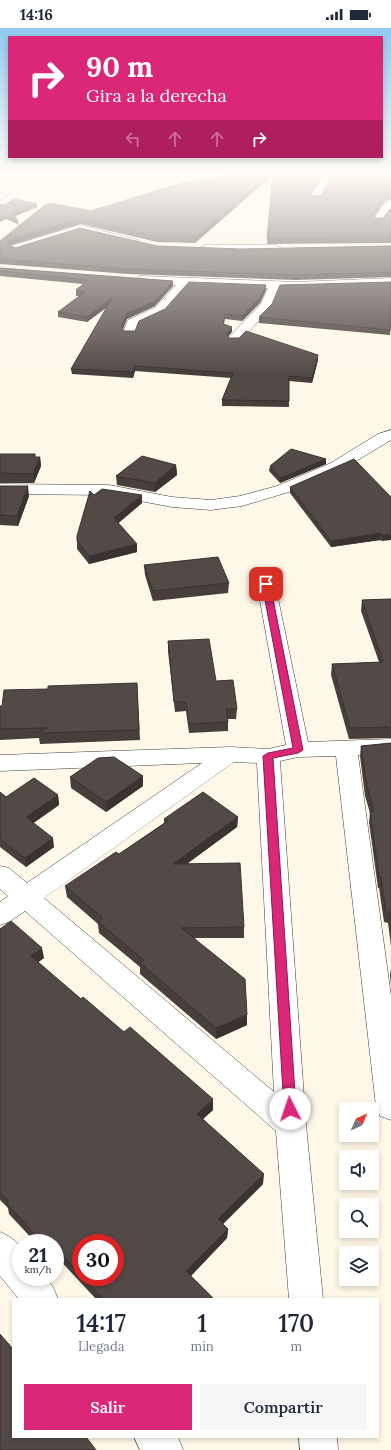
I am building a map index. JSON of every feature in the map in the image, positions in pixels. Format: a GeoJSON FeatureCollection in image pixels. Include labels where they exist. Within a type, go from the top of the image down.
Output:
{"type":"FeatureCollection","features":[{"type":"Feature","properties":{"kind":"street"},"geometry":{"type":"LineString","coordinates":[[9,248],[36,240]]}},
{"type":"Feature","properties":{"kind":"street"},"geometry":{"type":"LineString","coordinates":[[131,240],[142,243]]}},
{"type":"Feature","properties":{"kind":"street"},"geometry":{"type":"LineString","coordinates":[[197,247],[288,248]]}},
{"type":"Feature","properties":{"kind":"street"},"geometry":{"type":"LineString","coordinates":[[128,279],[296,286],[391,282]]}},
{"type":"Feature","properties":{"kind":"street"},"geometry":{"type":"LineString","coordinates":[[129,332],[133,323],[160,310],[185,282]]}},
{"type":"Feature","properties":{"kind":"street"},"geometry":{"type":"LineString","coordinates":[[234,339],[267,305],[275,285]]}},
{"type":"Feature","properties":{"kind":"street"},"geometry":{"type":"LineString","coordinates":[[0,489],[109,490],[172,502],[211,505],[242,501],[283,489],[337,466],[383,437],[391,435]]}},
{"type":"Feature","properties":{"kind":"street"},"geometry":{"type":"LineString","coordinates":[[266,584],[298,750]]}},
{"type":"Feature","properties":{"kind":"street"},"geometry":{"type":"LineString","coordinates":[[0,763],[230,754],[268,756],[298,750],[391,746]]}},
{"type":"Feature","properties":{"kind":"street"},"geometry":{"type":"LineString","coordinates":[[346,749],[391,1106]]}},
{"type":"Feature","properties":{"kind":"street"},"geometry":{"type":"LineString","coordinates":[[0,915],[230,754]]}},
{"type":"Feature","properties":{"kind":"street"},"geometry":{"type":"LineString","coordinates":[[268,756],[291,1125],[306,1298]]}},
{"type":"Feature","properties":{"kind":"street"},"geometry":{"type":"LineString","coordinates":[[0,875],[291,1125]]}},
{"type":"Feature","properties":{"kind":"street"},"geometry":{"type":"LineString","coordinates":[[0,1249],[12,1264]]}},
{"type":"Feature","properties":{"kind":"street"},"geometry":{"type":"LineString","coordinates":[[30,1286],[40,1298]]}},
{"type":"Feature","properties":{"kind":"street"},"geometry":{"type":"LineString","coordinates":[[154,1438],[164,1450]]}},
{"type":"Feature","properties":{"kind":"street"},"geometry":{"type":"LineString","coordinates":[[318,1438],[319,1450]]}},
{"type":"Feature","properties":{"kind":"building"},"geometry":{"type":"Polygon","coordinates":[[[10,240],[7,243],[15,248],[40,240],[133,240],[157,246],[241,249],[391,246],[391,272],[296,275],[128,269],[0,259],[0,241],[10,240]]]}},
{"type":"Feature","properties":{"kind":"building"},"geometry":{"type":"Polygon","coordinates":[[[0,268],[173,281],[155,301],[127,313],[121,326],[124,331],[135,331],[139,321],[165,309],[189,282],[266,285],[260,298],[242,316],[225,314],[223,324],[232,327],[226,333],[229,338],[239,338],[246,331],[318,355],[312,378],[289,376],[289,401],[222,400],[233,373],[135,366],[133,372],[71,369],[112,298],[87,317],[58,312],[85,292],[76,290],[88,280],[0,271],[0,268]]]}},
{"type":"Feature","properties":{"kind":"building"},"geometry":{"type":"Polygon","coordinates":[[[391,282],[391,330],[259,317],[272,304],[280,285],[391,282]]]}},
{"type":"Feature","properties":{"kind":"building"},"geometry":{"type":"Polygon","coordinates":[[[291,449],[326,459],[281,478],[270,466],[291,449]]]}},
{"type":"Feature","properties":{"kind":"building"},"geometry":{"type":"Polygon","coordinates":[[[0,454],[35,454],[35,457],[40,457],[33,474],[0,473],[0,454]]]}},
{"type":"Feature","properties":{"kind":"building"},"geometry":{"type":"Polygon","coordinates":[[[142,456],[176,465],[155,483],[116,476],[142,456]]]}},
{"type":"Feature","properties":{"kind":"building"},"geometry":{"type":"Polygon","coordinates":[[[354,459],[391,497],[391,534],[382,535],[381,533],[331,541],[290,487],[354,459]]]}},
{"type":"Feature","properties":{"kind":"building"},"geometry":{"type":"Polygon","coordinates":[[[0,486],[28,486],[17,516],[0,515],[0,486]]]}},
{"type":"Feature","properties":{"kind":"building"},"geometry":{"type":"Polygon","coordinates":[[[102,489],[142,495],[114,518],[137,544],[89,556],[77,541],[77,536],[90,491],[94,495],[102,489]]]}},
{"type":"Feature","properties":{"kind":"building"},"geometry":{"type":"Polygon","coordinates":[[[218,557],[229,583],[153,591],[144,565],[218,557]]]}},
{"type":"Feature","properties":{"kind":"building"},"geometry":{"type":"Polygon","coordinates":[[[391,599],[391,727],[350,728],[332,664],[383,662],[362,600],[391,599]]]}},
{"type":"Feature","properties":{"kind":"building"},"geometry":{"type":"Polygon","coordinates":[[[209,639],[216,681],[233,680],[237,709],[226,709],[228,722],[189,724],[186,702],[174,702],[168,641],[209,639]]]}},
{"type":"Feature","properties":{"kind":"building"},"geometry":{"type":"Polygon","coordinates":[[[137,683],[139,730],[38,733],[48,728],[0,729],[0,706],[2,706],[4,690],[48,689],[48,686],[137,683]]]}},
{"type":"Feature","properties":{"kind":"building"},"geometry":{"type":"Polygon","coordinates":[[[391,743],[391,920],[390,912],[386,912],[381,877],[379,877],[370,811],[374,812],[367,786],[361,746],[391,743]]]}},
{"type":"Feature","properties":{"kind":"building"},"geometry":{"type":"Polygon","coordinates":[[[114,757],[143,776],[106,802],[70,777],[98,758],[114,757]]]}},
{"type":"Feature","properties":{"kind":"building"},"geometry":{"type":"Polygon","coordinates":[[[34,778],[58,795],[26,817],[53,838],[25,858],[0,839],[0,792],[6,797],[34,778]]]}},
{"type":"Feature","properties":{"kind":"building"},"geometry":{"type":"Polygon","coordinates":[[[203,792],[238,817],[173,864],[240,863],[244,927],[181,928],[245,979],[247,1015],[216,1028],[140,963],[144,960],[98,922],[103,918],[65,886],[116,852],[119,854],[168,821],[164,819],[203,792]]]}},
{"type":"Feature","properties":{"kind":"building"},"geometry":{"type":"Polygon","coordinates":[[[11,921],[42,948],[31,956],[81,999],[83,997],[124,1032],[130,1027],[213,1099],[197,1114],[264,1174],[218,1219],[228,1229],[186,1271],[213,1298],[102,1298],[91,1286],[124,1286],[124,1234],[72,1234],[72,1265],[64,1257],[64,1234],[34,1234],[7,1204],[9,1202],[0,1192],[0,929],[11,921]]]}},
{"type":"Feature","properties":{"kind":"building"},"geometry":{"type":"Polygon","coordinates":[[[0,1334],[12,1348],[12,1438],[87,1438],[96,1450],[0,1450],[0,1334]]]}},
{"type":"Feature","properties":{"kind":"route"},"geometry":{"type":"LineString","coordinates":[[266,584],[298,750],[268,756],[290,1109]]}}]}
